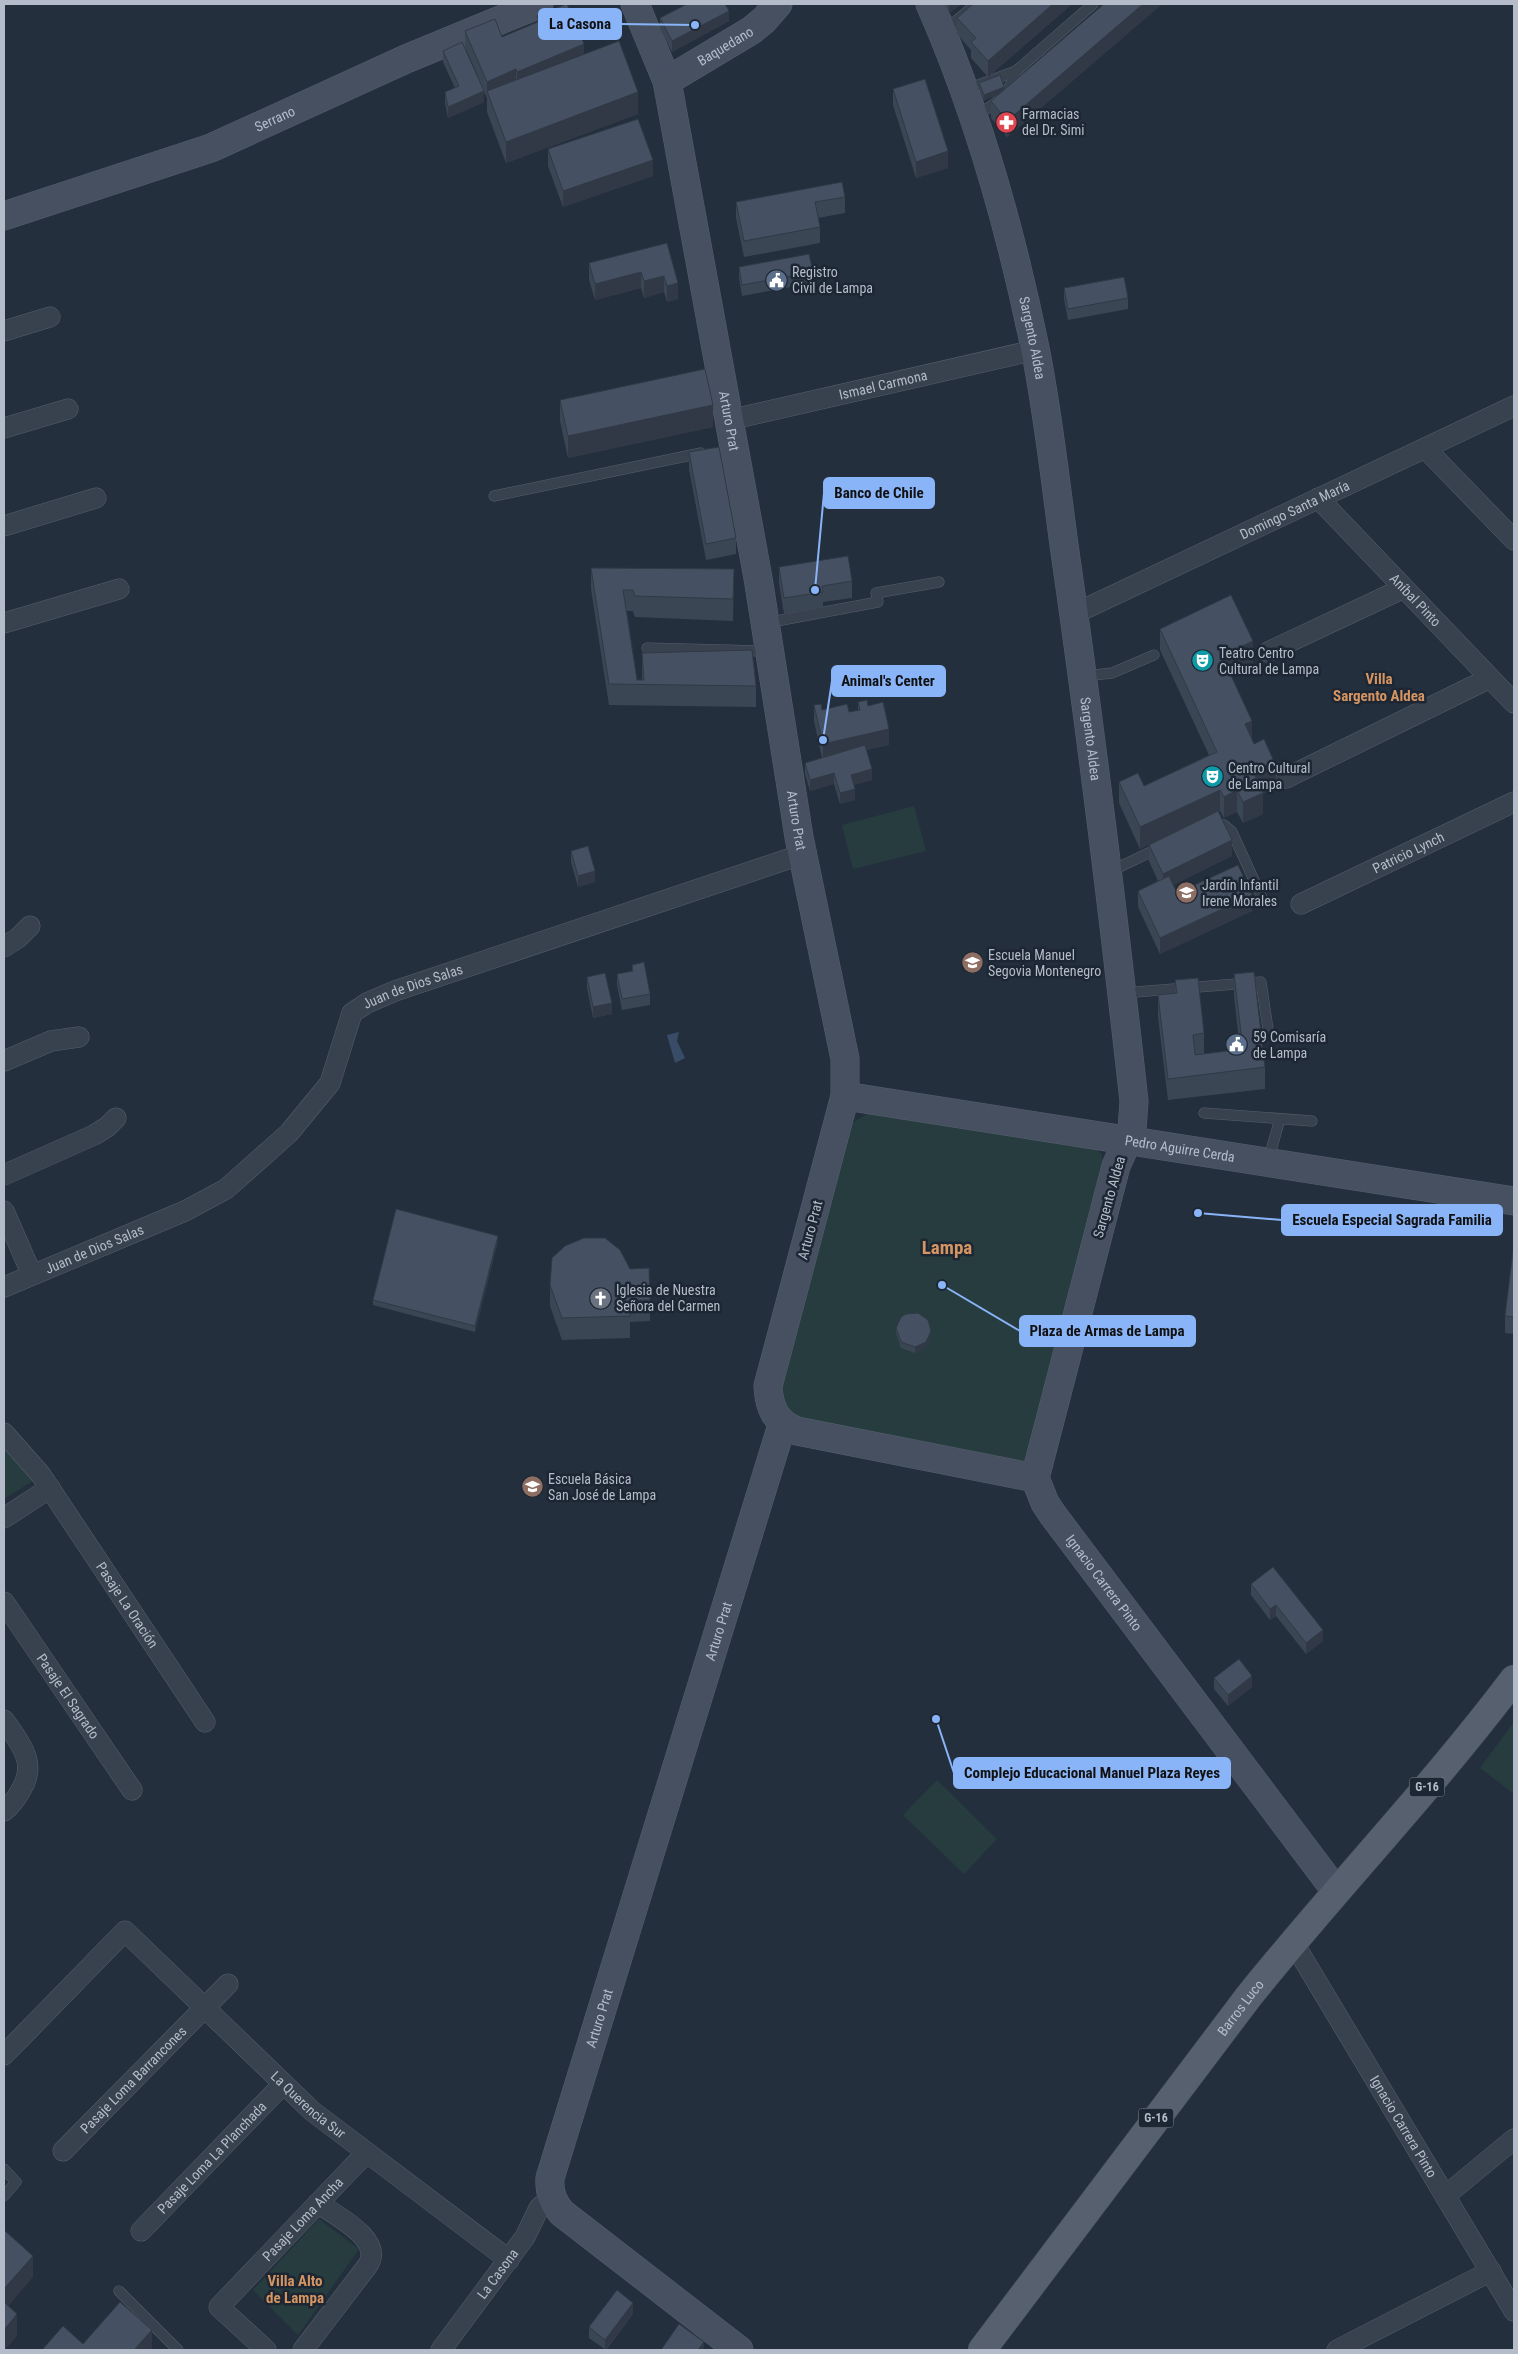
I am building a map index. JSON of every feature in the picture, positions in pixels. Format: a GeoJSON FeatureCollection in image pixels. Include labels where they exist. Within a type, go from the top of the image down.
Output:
{"type":"FeatureCollection","features":[{"type":"Feature","properties":{"kind":"main road","name":"Serrano"},"geometry":{"type":"LineString","coordinates":[[4,216],[212,148],[406,59],[539,4]]}},
{"type":"Feature","properties":{"kind":"main road","name":"Arturo Prat"},"geometry":{"type":"LineString","coordinates":[[552,2197],[550,2178],[782,1425],[771,1406],[768,1386],[845,1096],[845,1059],[803,854],[765,624],[724,441],[667,81],[636,4]]}},
{"type":"Feature","properties":{"kind":"main road","name":"Baquedano"},"geometry":{"type":"LineString","coordinates":[[667,81],[752,30],[778,4]]}},
{"type":"Feature","properties":{"kind":"main road","name":"Sargento Aldea"},"geometry":{"type":"LineString","coordinates":[[930,4],[968,103],[1005,224],[1035,350],[1074,614],[1108,872],[1134,1111],[1129,1139],[1116,1166],[1035,1478]]}},
{"type":"Feature","properties":{"kind":"main road","name":"Pedro Aguirre Cerda"},"geometry":{"type":"LineString","coordinates":[[845,1096],[1129,1139],[1514,1202]]}},
{"type":"Feature","properties":{"kind":"main road"},"geometry":{"type":"LineString","coordinates":[[782,1425],[797,1432],[1035,1478]]}},
{"type":"Feature","properties":{"kind":"main road","name":"Ignacio Carrera Pinto"},"geometry":{"type":"LineString","coordinates":[[1035,1478],[1045,1503],[1053,1515],[1336,1891]]}},
{"type":"Feature","properties":{"kind":"main road","name":"Barros Luco"},"geometry":{"type":"LineString","coordinates":[[982,2350],[1203,2055],[1293,1942],[1463,1745],[1514,1679]]}},
{"type":"Feature","properties":{"kind":"main road"},"geometry":{"type":"LineString","coordinates":[[552,2197],[562,2213],[739,2350]]}},
{"type":"Feature","properties":{"kind":"street"},"geometry":{"type":"LineString","coordinates":[[4,331],[50,317]]}},
{"type":"Feature","properties":{"kind":"street","name":"Ismael Carmona"},"geometry":{"type":"LineString","coordinates":[[724,441],[1035,350]]}},
{"type":"Feature","properties":{"kind":"street","name":"Domingo Santa María"},"geometry":{"type":"LineString","coordinates":[[1074,614],[1514,406]]}},
{"type":"Feature","properties":{"kind":"street"},"geometry":{"type":"LineString","coordinates":[[4,428],[68,409]]}},
{"type":"Feature","properties":{"kind":"street"},"geometry":{"type":"LineString","coordinates":[[1425,448],[1514,540]]}},
{"type":"Feature","properties":{"kind":"street"},"geometry":{"type":"LineString","coordinates":[[4,526],[96,498]]}},
{"type":"Feature","properties":{"kind":"street","name":"Aníbal Pinto"},"geometry":{"type":"LineString","coordinates":[[1318,498],[1514,703]]}},
{"type":"Feature","properties":{"kind":"street"},"geometry":{"type":"LineString","coordinates":[[1268,652],[1404,588]]}},
{"type":"Feature","properties":{"kind":"street"},"geometry":{"type":"LineString","coordinates":[[4,623],[119,589]]}},
{"type":"Feature","properties":{"kind":"street"},"geometry":{"type":"LineString","coordinates":[[1286,778],[1490,678]]}},
{"type":"Feature","properties":{"kind":"street","name":"Patricio Lynch"},"geometry":{"type":"LineString","coordinates":[[1301,904],[1514,802]]}},
{"type":"Feature","properties":{"kind":"street","name":"Juan de Dios Salas"},"geometry":{"type":"LineString","coordinates":[[4,1287],[185,1211],[212,1197],[241,1177],[289,1133],[330,1084],[352,1013],[367,1003],[395,991],[803,854]]}},
{"type":"Feature","properties":{"kind":"street"},"geometry":{"type":"LineString","coordinates":[[4,947],[18,938],[30,926]]}},
{"type":"Feature","properties":{"kind":"street"},"geometry":{"type":"LineString","coordinates":[[4,1061],[51,1041],[79,1037]]}},
{"type":"Feature","properties":{"kind":"street"},"geometry":{"type":"LineString","coordinates":[[4,1174],[94,1135],[107,1127],[116,1118]]}},
{"type":"Feature","properties":{"kind":"street"},"geometry":{"type":"LineString","coordinates":[[4,1211],[32,1275]]}},
{"type":"Feature","properties":{"kind":"street","name":"Pasaje La Oración"},"geometry":{"type":"LineString","coordinates":[[4,1433],[32,1463],[50,1488],[205,1722]]}},
{"type":"Feature","properties":{"kind":"street"},"geometry":{"type":"LineString","coordinates":[[4,1518],[50,1488]]}},
{"type":"Feature","properties":{"kind":"street","name":"Pasaje El Sagrado"},"geometry":{"type":"LineString","coordinates":[[4,1602],[132,1790]]}},
{"type":"Feature","properties":{"kind":"street"},"geometry":{"type":"LineString","coordinates":[[4,1720],[17,1739],[30,1766],[27,1782],[12,1805],[4,1811]]}},
{"type":"Feature","properties":{"kind":"street","name":"La Querencia Sur"},"geometry":{"type":"LineString","coordinates":[[4,2055],[125,1931],[312,2111],[509,2260]]}},
{"type":"Feature","properties":{"kind":"street","name":"Ignacio Carrera Pinto"},"geometry":{"type":"LineString","coordinates":[[1293,1942],[1514,2311]]}},
{"type":"Feature","properties":{"kind":"street","name":"Pasaje Loma Barrancones"},"geometry":{"type":"LineString","coordinates":[[63,2151],[228,1984]]}},
{"type":"Feature","properties":{"kind":"street","name":"Pasaje Loma La Planchada"},"geometry":{"type":"LineString","coordinates":[[142,2231],[283,2084]]}},
{"type":"Feature","properties":{"kind":"street"},"geometry":{"type":"LineString","coordinates":[[1445,2196],[1514,2139]]}},
{"type":"Feature","properties":{"kind":"street","name":"Pasaje Loma Ancha"},"geometry":{"type":"LineString","coordinates":[[266,2350],[219,2307],[366,2153]]}},
{"type":"Feature","properties":{"kind":"street","name":"La Casona"},"geometry":{"type":"LineString","coordinates":[[441,2350],[525,2237],[539,2208],[552,2197]]}},
{"type":"Feature","properties":{"kind":"street"},"geometry":{"type":"LineString","coordinates":[[303,2350],[368,2265],[372,2255],[370,2244],[363,2236],[318,2202]]}},
{"type":"Feature","properties":{"kind":"street"},"geometry":{"type":"LineString","coordinates":[[1337,2350],[1491,2271]]}},
{"type":"Feature","properties":{"kind":"lane"},"geometry":{"type":"LineString","coordinates":[[942,33],[976,4]]}},
{"type":"Feature","properties":{"kind":"lane"},"geometry":{"type":"LineString","coordinates":[[968,103],[1016,71],[1093,4]]}},
{"type":"Feature","properties":{"kind":"lane"},"geometry":{"type":"LineString","coordinates":[[968,103],[989,108],[1009,90],[1016,71]]}},
{"type":"Feature","properties":{"kind":"lane"},"geometry":{"type":"LineString","coordinates":[[494,496],[724,441]]}},
{"type":"Feature","properties":{"kind":"lane"},"geometry":{"type":"LineString","coordinates":[[765,624],[878,602],[876,593],[939,582]]}},
{"type":"Feature","properties":{"kind":"lane"},"geometry":{"type":"LineString","coordinates":[[648,648],[770,651]]}},
{"type":"Feature","properties":{"kind":"lane"},"geometry":{"type":"LineString","coordinates":[[1082,676],[1112,673],[1154,655]]}},
{"type":"Feature","properties":{"kind":"lane"},"geometry":{"type":"LineString","coordinates":[[1203,826],[1220,823],[1232,832],[1263,900]]}},
{"type":"Feature","properties":{"kind":"lane"},"geometry":{"type":"LineString","coordinates":[[1108,872],[1169,843]]}},
{"type":"Feature","properties":{"kind":"lane"},"geometry":{"type":"LineString","coordinates":[[1122,993],[1261,982],[1268,1029]]}},
{"type":"Feature","properties":{"kind":"lane"},"geometry":{"type":"LineString","coordinates":[[1204,1113],[1312,1121]]}},
{"type":"Feature","properties":{"kind":"lane"},"geometry":{"type":"LineString","coordinates":[[1268,1162],[1280,1119]]}},
{"type":"Feature","properties":{"kind":"lane"},"geometry":{"type":"LineString","coordinates":[[4,2169],[16,2182],[4,2196]]}},
{"type":"Feature","properties":{"kind":"lane"},"geometry":{"type":"LineString","coordinates":[[120,2291],[178,2350]]}},
{"type":"Feature","properties":{"kind":"green space"},"geometry":{"type":"Polygon","coordinates":[[[914,806],[926,851],[853,869],[842,825],[914,806]]]}},
{"type":"Feature","properties":{"kind":"green space"},"geometry":{"type":"Polygon","coordinates":[[[868,1113],[1095,1147],[1102,1155],[1103,1176],[1031,1457],[1019,1468],[798,1422],[784,1411],[778,1394],[853,1123],[868,1113]]]}},
{"type":"Feature","properties":{"kind":"green space"},"geometry":{"type":"Polygon","coordinates":[[[4,1449],[19,1461],[33,1481],[4,1499],[4,1449]]]}},
{"type":"Feature","properties":{"kind":"green space"},"geometry":{"type":"Polygon","coordinates":[[[1514,1722],[1514,1794],[1480,1768],[1514,1722]]]}},
{"type":"Feature","properties":{"kind":"green space"},"geometry":{"type":"Polygon","coordinates":[[[937,1780],[997,1839],[964,1874],[903,1815],[937,1780]]]}},
{"type":"Feature","properties":{"kind":"green space"},"geometry":{"type":"Polygon","coordinates":[[[319,2219],[359,2249],[298,2335],[253,2290],[319,2219]]]}},
{"type":"Feature","properties":{"kind":"water"},"geometry":{"type":"Polygon","coordinates":[[[679,1032],[677,1041],[685,1058],[675,1063],[667,1035],[679,1032]]]}},
{"type":"Feature","properties":{"kind":"building"},"geometry":{"type":"Polygon","coordinates":[[[567,4],[584,44],[517,72],[516,69],[487,82],[465,31],[495,19],[502,37],[540,21],[537,16],[567,4]]]}},
{"type":"Feature","properties":{"kind":"building"},"geometry":{"type":"Polygon","coordinates":[[[687,4],[725,4],[729,11],[672,41],[660,18],[687,4]]]}},
{"type":"Feature","properties":{"kind":"building"},"geometry":{"type":"Polygon","coordinates":[[[973,4],[1053,4],[988,61],[971,42],[976,38],[957,18],[973,4]]]}},
{"type":"Feature","properties":{"kind":"building"},"geometry":{"type":"Polygon","coordinates":[[[1104,4],[1143,4],[1007,121],[991,101],[1104,4]]]}},
{"type":"Feature","properties":{"kind":"building"},"geometry":{"type":"Polygon","coordinates":[[[619,41],[638,92],[506,142],[487,91],[619,41]]]}},
{"type":"Feature","properties":{"kind":"building"},"geometry":{"type":"Polygon","coordinates":[[[462,42],[484,91],[448,107],[445,92],[459,86],[443,51],[462,42]]]}},
{"type":"Feature","properties":{"kind":"building"},"geometry":{"type":"Polygon","coordinates":[[[1000,75],[1004,87],[984,95],[979,83],[1000,75]]]}},
{"type":"Feature","properties":{"kind":"building"},"geometry":{"type":"Polygon","coordinates":[[[925,79],[948,151],[916,162],[893,89],[925,79]]]}},
{"type":"Feature","properties":{"kind":"building"},"geometry":{"type":"Polygon","coordinates":[[[638,119],[653,160],[563,191],[548,149],[638,119]]]}},
{"type":"Feature","properties":{"kind":"building"},"geometry":{"type":"Polygon","coordinates":[[[842,182],[845,197],[815,202],[820,227],[744,241],[736,202],[842,182]]]}},
{"type":"Feature","properties":{"kind":"building"},"geometry":{"type":"Polygon","coordinates":[[[667,243],[678,283],[667,286],[664,276],[644,281],[641,272],[595,284],[589,263],[667,243]]]}},
{"type":"Feature","properties":{"kind":"building"},"geometry":{"type":"Polygon","coordinates":[[[809,254],[813,272],[742,285],[739,267],[809,254]]]}},
{"type":"Feature","properties":{"kind":"building"},"geometry":{"type":"Polygon","coordinates":[[[1124,277],[1128,298],[1068,309],[1064,288],[1124,277]]]}},
{"type":"Feature","properties":{"kind":"building"},"geometry":{"type":"Polygon","coordinates":[[[705,369],[713,405],[568,436],[560,400],[705,369]]]}},
{"type":"Feature","properties":{"kind":"building"},"geometry":{"type":"Polygon","coordinates":[[[719,447],[736,538],[706,544],[689,452],[719,447]]]}},
{"type":"Feature","properties":{"kind":"building"},"geometry":{"type":"Polygon","coordinates":[[[848,556],[852,581],[822,586],[823,592],[784,598],[779,567],[848,556]]]}},
{"type":"Feature","properties":{"kind":"building"},"geometry":{"type":"Polygon","coordinates":[[[591,568],[734,569],[733,599],[635,596],[633,590],[623,590],[637,680],[644,680],[642,653],[752,650],[756,686],[609,684],[591,568]]]}},
{"type":"Feature","properties":{"kind":"building"},"geometry":{"type":"Polygon","coordinates":[[[1231,595],[1253,641],[1222,656],[1252,721],[1245,724],[1254,744],[1264,739],[1276,766],[1255,776],[1263,793],[1243,802],[1237,790],[1224,797],[1220,790],[1140,827],[1119,782],[1138,773],[1144,786],[1217,752],[1160,629],[1231,595]]]}},
{"type":"Feature","properties":{"kind":"building"},"geometry":{"type":"Polygon","coordinates":[[[867,700],[868,706],[883,702],[889,729],[823,744],[814,705],[821,704],[822,710],[847,704],[849,712],[860,710],[858,702],[867,700]]]}},
{"type":"Feature","properties":{"kind":"building"},"geometry":{"type":"Polygon","coordinates":[[[865,745],[872,769],[851,775],[855,789],[840,793],[834,773],[810,780],[805,763],[865,745]]]}},
{"type":"Feature","properties":{"kind":"building"},"geometry":{"type":"Polygon","coordinates":[[[1218,811],[1232,840],[1163,874],[1149,845],[1218,811]]]}},
{"type":"Feature","properties":{"kind":"building"},"geometry":{"type":"Polygon","coordinates":[[[588,846],[595,871],[578,876],[571,851],[588,846]]]}},
{"type":"Feature","properties":{"kind":"building"},"geometry":{"type":"Polygon","coordinates":[[[1238,865],[1252,895],[1160,938],[1138,891],[1169,876],[1177,893],[1238,865]]]}},
{"type":"Feature","properties":{"kind":"building"},"geometry":{"type":"Polygon","coordinates":[[[644,962],[650,994],[622,999],[617,974],[633,971],[632,965],[644,962]]]}},
{"type":"Feature","properties":{"kind":"building"},"geometry":{"type":"Polygon","coordinates":[[[1254,972],[1265,1067],[1168,1079],[1158,995],[1177,993],[1175,980],[1198,978],[1204,1033],[1193,1035],[1195,1055],[1243,1049],[1234,974],[1254,972]]]}},
{"type":"Feature","properties":{"kind":"building"},"geometry":{"type":"Polygon","coordinates":[[[605,973],[612,1003],[593,1007],[587,977],[605,973]]]}},
{"type":"Feature","properties":{"kind":"building"},"geometry":{"type":"Polygon","coordinates":[[[396,1209],[498,1236],[475,1326],[373,1300],[396,1209]]]}},
{"type":"Feature","properties":{"kind":"building","name":"Iglesia de Nuestra Señora del Carmen"},"geometry":{"type":"Polygon","coordinates":[[[584,1238],[605,1238],[620,1250],[630,1269],[649,1268],[650,1300],[630,1300],[630,1316],[562,1318],[550,1285],[552,1258],[565,1246],[584,1238]]]}},
{"type":"Feature","properties":{"kind":"building"},"geometry":{"type":"Polygon","coordinates":[[[1514,1243],[1514,1317],[1505,1316],[1514,1243]]]}},
{"type":"Feature","properties":{"kind":"building"},"geometry":{"type":"Polygon","coordinates":[[[918,1313],[928,1320],[931,1331],[926,1342],[915,1347],[901,1342],[896,1328],[901,1317],[906,1314],[918,1313]]]}},
{"type":"Feature","properties":{"kind":"building"},"geometry":{"type":"Polygon","coordinates":[[[1273,1567],[1323,1630],[1306,1643],[1276,1605],[1270,1609],[1251,1584],[1273,1567]]]}},
{"type":"Feature","properties":{"kind":"building"},"geometry":{"type":"Polygon","coordinates":[[[1239,1659],[1252,1676],[1228,1695],[1214,1678],[1239,1659]]]}},
{"type":"Feature","properties":{"kind":"building"},"geometry":{"type":"Polygon","coordinates":[[[4,2230],[33,2256],[4,2289],[4,2230]]]}},
{"type":"Feature","properties":{"kind":"building"},"geometry":{"type":"Polygon","coordinates":[[[617,2290],[633,2303],[605,2340],[589,2327],[617,2290]]]}},
{"type":"Feature","properties":{"kind":"building"},"geometry":{"type":"Polygon","coordinates":[[[4,2302],[17,2314],[4,2330],[4,2302]]]}},
{"type":"Feature","properties":{"kind":"building"},"geometry":{"type":"Polygon","coordinates":[[[120,2302],[152,2330],[134,2350],[42,2350],[63,2326],[83,2344],[120,2302]]]}},
{"type":"Feature","properties":{"kind":"building"},"geometry":{"type":"Polygon","coordinates":[[[679,2324],[704,2342],[698,2350],[661,2350],[679,2324]]]}},
{"type":"Feature","properties":{"kind":"place","name":"La Casona"},"geometry":{"type":"Point","coordinates":[695,25]}},
{"type":"Feature","properties":{"kind":"place","name":"Farmacias del Dr. Simi"},"geometry":{"type":"Point","coordinates":[1006,122]}},
{"type":"Feature","properties":{"kind":"place","name":"Registro Civil de Lampa"},"geometry":{"type":"Point","coordinates":[776,280]}},
{"type":"Feature","properties":{"kind":"place","name":"Banco de Chile"},"geometry":{"type":"Point","coordinates":[815,590]}},
{"type":"Feature","properties":{"kind":"place","name":"Teatro Centro Cultural de Lampa"},"geometry":{"type":"Point","coordinates":[1203,661]}},
{"type":"Feature","properties":{"kind":"place","name":"Animal's Center"},"geometry":{"type":"Point","coordinates":[823,740]}},
{"type":"Feature","properties":{"kind":"place","name":"Centro Cultural de Lampa"},"geometry":{"type":"Point","coordinates":[1212,776]}},
{"type":"Feature","properties":{"kind":"place","name":"Jardín Infantil Irene Morales"},"geometry":{"type":"Point","coordinates":[1186,893]}},
{"type":"Feature","properties":{"kind":"place","name":"Escuela Manuel Segovia Montenegro"},"geometry":{"type":"Point","coordinates":[972,963]}},
{"type":"Feature","properties":{"kind":"place","name":"59 Comisaría de Lampa"},"geometry":{"type":"Point","coordinates":[1237,1045]}},
{"type":"Feature","properties":{"kind":"place","name":"Escuela Especial Sagrada Familia"},"geometry":{"type":"Point","coordinates":[1198,1213]}},
{"type":"Feature","properties":{"kind":"place","name":"Plaza de Armas de Lampa"},"geometry":{"type":"Point","coordinates":[942,1285]}},
{"type":"Feature","properties":{"kind":"place","name":"Iglesia de Nuestra Señora del Carmen"},"geometry":{"type":"Point","coordinates":[600,1298]}},
{"type":"Feature","properties":{"kind":"place","name":"Escuela Básica San José de Lampa"},"geometry":{"type":"Point","coordinates":[532,1487]}},
{"type":"Feature","properties":{"kind":"place","name":"Complejo Educacional Manuel Plaza Reyes"},"geometry":{"type":"Point","coordinates":[936,1719]}},
{"type":"Feature","properties":{"kind":"district","name":"Villa Sargento Aldea"},"geometry":{"type":"Point","coordinates":[1379,688]}},
{"type":"Feature","properties":{"kind":"district","name":"Lampa"},"geometry":{"type":"Point","coordinates":[947,1247]}},
{"type":"Feature","properties":{"kind":"district","name":"Villa Alto de Lampa"},"geometry":{"type":"Point","coordinates":[295,2290]}}]}
